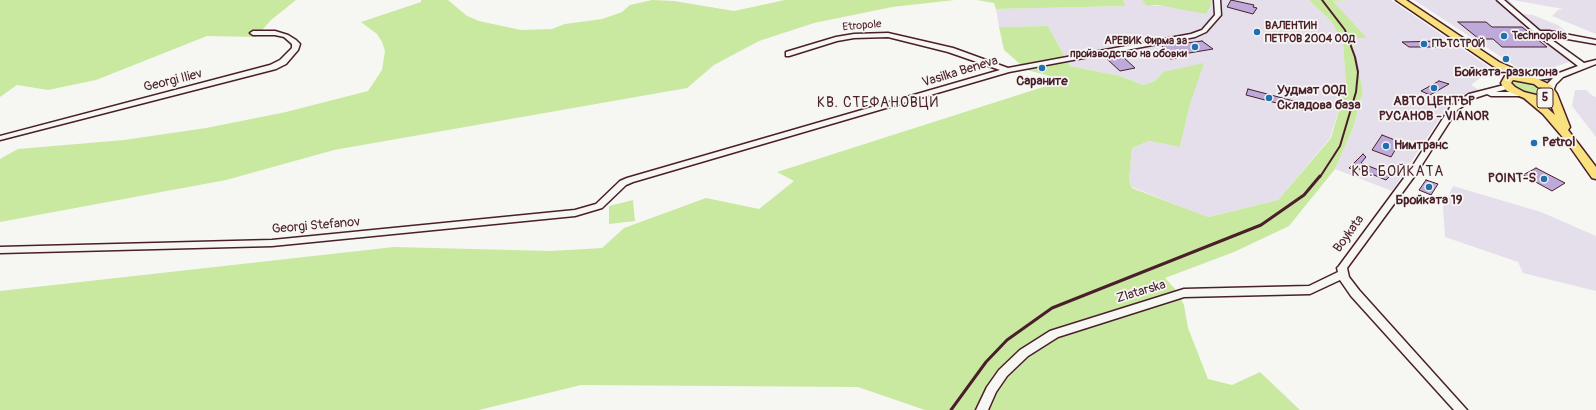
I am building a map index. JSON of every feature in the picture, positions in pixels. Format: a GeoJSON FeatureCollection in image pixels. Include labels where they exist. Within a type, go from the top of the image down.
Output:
{"type":"FeatureCollection","features":[{"type":"Feature","properties":{"kind":"main road","name":"5"},"geometry":{"type":"LineString","coordinates":[[1400,0],[1496,64],[1543,84],[1551,92],[1570,139]]}},
{"type":"Feature","properties":{"kind":"main road","name":"5"},"geometry":{"type":"LineString","coordinates":[[1496,64],[1504,73],[1507,85],[1543,108],[1570,139],[1596,175]]}},
{"type":"Feature","properties":{"kind":"main road","name":"5"},"geometry":{"type":"LineString","coordinates":[[1507,85],[1509,78],[1528,78]]}},
{"type":"Feature","properties":{"kind":"main road","name":"5"},"geometry":{"type":"LineString","coordinates":[[1523,95],[1540,99],[1546,98],[1551,92]]}},
{"type":"Feature","properties":{"kind":"street","name":"Vasilka Beneva"},"geometry":{"type":"LineString","coordinates":[[623,184],[1008,70],[1200,34],[1208,28],[1218,15],[1218,0]]}},
{"type":"Feature","properties":{"kind":"street"},"geometry":{"type":"LineString","coordinates":[[1500,0],[1538,33],[1582,66]]}},
{"type":"Feature","properties":{"kind":"street","name":"Georgi Iliev"},"geometry":{"type":"LineString","coordinates":[[0,138],[273,67],[283,62],[295,48],[296,44],[294,41],[286,36],[275,33],[252,33]]}},
{"type":"Feature","properties":{"kind":"street"},"geometry":{"type":"LineString","coordinates":[[1538,33],[1549,33],[1596,42]]}},
{"type":"Feature","properties":{"kind":"street","name":"Etropole"},"geometry":{"type":"LineString","coordinates":[[789,54],[836,39],[882,34],[899,37],[961,54],[1008,70]]}},
{"type":"Feature","properties":{"kind":"street"},"geometry":{"type":"LineString","coordinates":[[1528,78],[1560,75],[1596,62]]}},
{"type":"Feature","properties":{"kind":"street"},"geometry":{"type":"LineString","coordinates":[[1551,92],[1552,83],[1560,75]]}},
{"type":"Feature","properties":{"kind":"street","name":"Boykata"},"geometry":{"type":"LineString","coordinates":[[1461,410],[1355,293],[1343,274],[1342,268],[1413,172],[1449,116],[1461,102],[1507,85]]}},
{"type":"Feature","properties":{"kind":"street","name":"Boykata"},"geometry":{"type":"LineString","coordinates":[[1480,94],[1523,95]]}},
{"type":"Feature","properties":{"kind":"street","name":"Georgi Stefanov"},"geometry":{"type":"LineString","coordinates":[[0,250],[272,243],[575,212],[599,206],[623,184]]}},
{"type":"Feature","properties":{"kind":"street","name":"Zlatarska"},"geometry":{"type":"LineString","coordinates":[[982,410],[991,390],[1003,373],[1012,364],[1040,342],[1068,329],[1184,294],[1310,290],[1343,274]]}},
{"type":"Feature","properties":{"kind":"shaded area"},"geometry":{"type":"Polygon","coordinates":[[[1123,0],[1142,0],[1148,6],[1211,5],[1211,0],[1309,0],[1331,21],[1343,43],[1346,85],[1330,138],[1278,200],[1207,217],[1132,187],[1129,180],[1132,148],[1149,141],[1180,147],[1190,104],[1163,72],[1155,81],[1143,85],[1120,76],[1070,66],[1048,26],[999,27],[996,9],[1126,6],[1123,0]]]}},
{"type":"Feature","properties":{"kind":"shaded area"},"geometry":{"type":"Polygon","coordinates":[[[1391,0],[1492,69],[1471,85],[1479,90],[1460,99],[1440,118],[1392,191],[1335,169],[1353,128],[1363,91],[1351,38],[1367,38],[1333,1],[1391,0]]]}},
{"type":"Feature","properties":{"kind":"shaded area"},"geometry":{"type":"Polygon","coordinates":[[[1414,0],[1509,0],[1522,14],[1533,15],[1558,25],[1568,33],[1547,35],[1579,59],[1532,74],[1521,70],[1414,0]]]}},
{"type":"Feature","properties":{"kind":"shaded area"},"geometry":{"type":"Polygon","coordinates":[[[1513,0],[1596,0],[1596,34],[1552,16],[1558,10],[1563,9],[1513,0]]]}},
{"type":"Feature","properties":{"kind":"shaded area"},"geometry":{"type":"Polygon","coordinates":[[[1575,90],[1586,90],[1596,97],[1596,137],[1572,106],[1575,90]]]}},
{"type":"Feature","properties":{"kind":"shaded area"},"geometry":{"type":"Polygon","coordinates":[[[1453,186],[1541,212],[1596,236],[1596,291],[1523,273],[1518,262],[1445,237],[1443,207],[1453,186]]]}},
{"type":"Feature","properties":{"kind":"green space"},"geometry":{"type":"Polygon","coordinates":[[[0,0],[296,0],[271,20],[256,37],[207,36],[96,80],[48,90],[17,85],[0,97],[0,0]]]}},
{"type":"Feature","properties":{"kind":"green space"},"geometry":{"type":"Polygon","coordinates":[[[421,0],[448,0],[467,16],[479,21],[521,30],[552,29],[565,24],[602,19],[622,12],[630,5],[652,0],[674,1],[734,11],[785,0],[955,0],[892,7],[814,23],[759,41],[714,65],[687,88],[334,150],[226,180],[0,222],[0,159],[18,149],[124,140],[206,128],[286,112],[368,91],[382,70],[385,51],[377,34],[361,22],[421,2],[421,0]]]}},
{"type":"Feature","properties":{"kind":"green space"},"geometry":{"type":"Polygon","coordinates":[[[977,0],[1123,0],[1126,6],[996,9],[994,3],[977,0]]]}},
{"type":"Feature","properties":{"kind":"green space"},"geometry":{"type":"Polygon","coordinates":[[[1142,0],[1211,0],[1211,5],[1206,14],[1158,5],[1147,6],[1142,0]]]}},
{"type":"Feature","properties":{"kind":"green space"},"geometry":{"type":"Polygon","coordinates":[[[1309,0],[1351,0],[1333,1],[1367,38],[1351,38],[1363,91],[1353,128],[1335,169],[1289,226],[1234,252],[1165,278],[1176,290],[1184,305],[1188,328],[1208,379],[1232,385],[1260,372],[1300,410],[925,410],[858,387],[581,385],[479,410],[0,410],[0,291],[394,247],[551,251],[602,248],[624,228],[706,198],[759,209],[794,181],[777,172],[1065,80],[1027,70],[1004,50],[999,27],[1048,26],[1070,66],[1120,76],[1143,85],[1155,81],[1163,72],[1204,63],[1190,104],[1180,147],[1149,141],[1132,148],[1129,180],[1132,188],[1208,217],[1278,200],[1331,138],[1346,85],[1343,43],[1331,21],[1309,0]]]}},
{"type":"Feature","properties":{"kind":"green space"},"geometry":{"type":"Polygon","coordinates":[[[1517,80],[1527,80],[1545,89],[1546,94],[1536,96],[1520,91],[1512,84],[1517,80]]]}},
{"type":"Feature","properties":{"kind":"green space"},"geometry":{"type":"Polygon","coordinates":[[[633,200],[635,221],[609,224],[609,206],[633,200]]]}},
{"type":"Feature","properties":{"kind":"building"},"geometry":{"type":"Polygon","coordinates":[[[1231,0],[1254,5],[1253,7],[1257,8],[1253,14],[1227,7],[1231,0]]]}},
{"type":"Feature","properties":{"kind":"building","name":"Technopolis"},"geometry":{"type":"Polygon","coordinates":[[[1458,22],[1486,22],[1492,27],[1522,27],[1547,47],[1502,47],[1493,39],[1479,39],[1458,22]]]}},
{"type":"Feature","properties":{"kind":"building"},"geometry":{"type":"Polygon","coordinates":[[[1202,41],[1213,49],[1177,55],[1178,58],[1170,59],[1162,46],[1202,41]]]}},
{"type":"Feature","properties":{"kind":"building","name":"ПЪТСТРОЙ"},"geometry":{"type":"Polygon","coordinates":[[[1440,41],[1446,47],[1409,47],[1402,42],[1440,41]]]}},
{"type":"Feature","properties":{"kind":"building"},"geometry":{"type":"Polygon","coordinates":[[[1122,56],[1135,68],[1120,71],[1107,59],[1122,56]]]}},
{"type":"Feature","properties":{"kind":"building","name":"АВТО ЦЕНТЪР РУСАНОВ - VIANOR"},"geometry":{"type":"Polygon","coordinates":[[[1439,81],[1449,84],[1430,95],[1421,91],[1439,81]]]}},
{"type":"Feature","properties":{"kind":"building","name":"Уудмат ООД Складова база"},"geometry":{"type":"Polygon","coordinates":[[[1248,89],[1309,105],[1307,111],[1246,95],[1248,89]]]}},
{"type":"Feature","properties":{"kind":"building","name":"Нимтранс"},"geometry":{"type":"Polygon","coordinates":[[[1382,135],[1400,142],[1391,157],[1372,150],[1382,135]]]}},
{"type":"Feature","properties":{"kind":"building"},"geometry":{"type":"Polygon","coordinates":[[[1363,154],[1366,157],[1361,163],[1391,175],[1386,180],[1357,168],[1355,170],[1349,168],[1363,154]]]}},
{"type":"Feature","properties":{"kind":"building","name":"POINT-S"},"geometry":{"type":"Polygon","coordinates":[[[1536,168],[1565,183],[1552,191],[1523,175],[1536,168]]]}},
{"type":"Feature","properties":{"kind":"building","name":"Бройката 19"},"geometry":{"type":"Polygon","coordinates":[[[1426,180],[1438,184],[1431,195],[1419,190],[1426,180]]]}},
{"type":"Feature","properties":{"kind":"railway"},"geometry":{"type":"LineString","coordinates":[[1320,177],[1340,146],[1356,92],[1358,72],[1355,57],[1345,30],[1322,0]]}},
{"type":"Feature","properties":{"kind":"railway"},"geometry":{"type":"LineString","coordinates":[[951,410],[986,362],[1007,340],[1052,308],[1261,225],[1304,195],[1320,176]]}},
{"type":"Feature","properties":{"kind":"place","name":"ВАЛЕНТИН ПЕТРОВ 2004 ООД"},"geometry":{"type":"Point","coordinates":[1257,32]}},
{"type":"Feature","properties":{"kind":"place","name":"Technopolis"},"geometry":{"type":"Point","coordinates":[1504,36]}},
{"type":"Feature","properties":{"kind":"place","name":"ПЪТСТРОЙ"},"geometry":{"type":"Point","coordinates":[1424,44]}},
{"type":"Feature","properties":{"kind":"place","name":"АРЕВИК Фирма за пройзводство на обовки"},"geometry":{"type":"Point","coordinates":[1195,47]}},
{"type":"Feature","properties":{"kind":"place","name":"Бойката-разклона"},"geometry":{"type":"Point","coordinates":[1506,59]}},
{"type":"Feature","properties":{"kind":"place","name":"Сараните"},"geometry":{"type":"Point","coordinates":[1042,68]}},
{"type":"Feature","properties":{"kind":"place","name":"АВТО ЦЕНТЪР РУСАНОВ - VIANOR"},"geometry":{"type":"Point","coordinates":[1434,88]}},
{"type":"Feature","properties":{"kind":"place","name":"Уудмат ООД Складова база"},"geometry":{"type":"Point","coordinates":[1269,98]}},
{"type":"Feature","properties":{"kind":"place","name":"Petrol"},"geometry":{"type":"Point","coordinates":[1534,143]}},
{"type":"Feature","properties":{"kind":"place","name":"Нимтранс"},"geometry":{"type":"Point","coordinates":[1386,146]}},
{"type":"Feature","properties":{"kind":"place","name":"POINT-S"},"geometry":{"type":"Point","coordinates":[1544,179]}},
{"type":"Feature","properties":{"kind":"place","name":"Бройката 19"},"geometry":{"type":"Point","coordinates":[1429,187]}},
{"type":"Feature","properties":{"kind":"district","name":"КВ. СТЕФАНОВЦИ"},"geometry":{"type":"Point","coordinates":[878,103]}},
{"type":"Feature","properties":{"kind":"district","name":"КВ. БОЙКАТА"},"geometry":{"type":"Point","coordinates":[1398,172]}}]}
